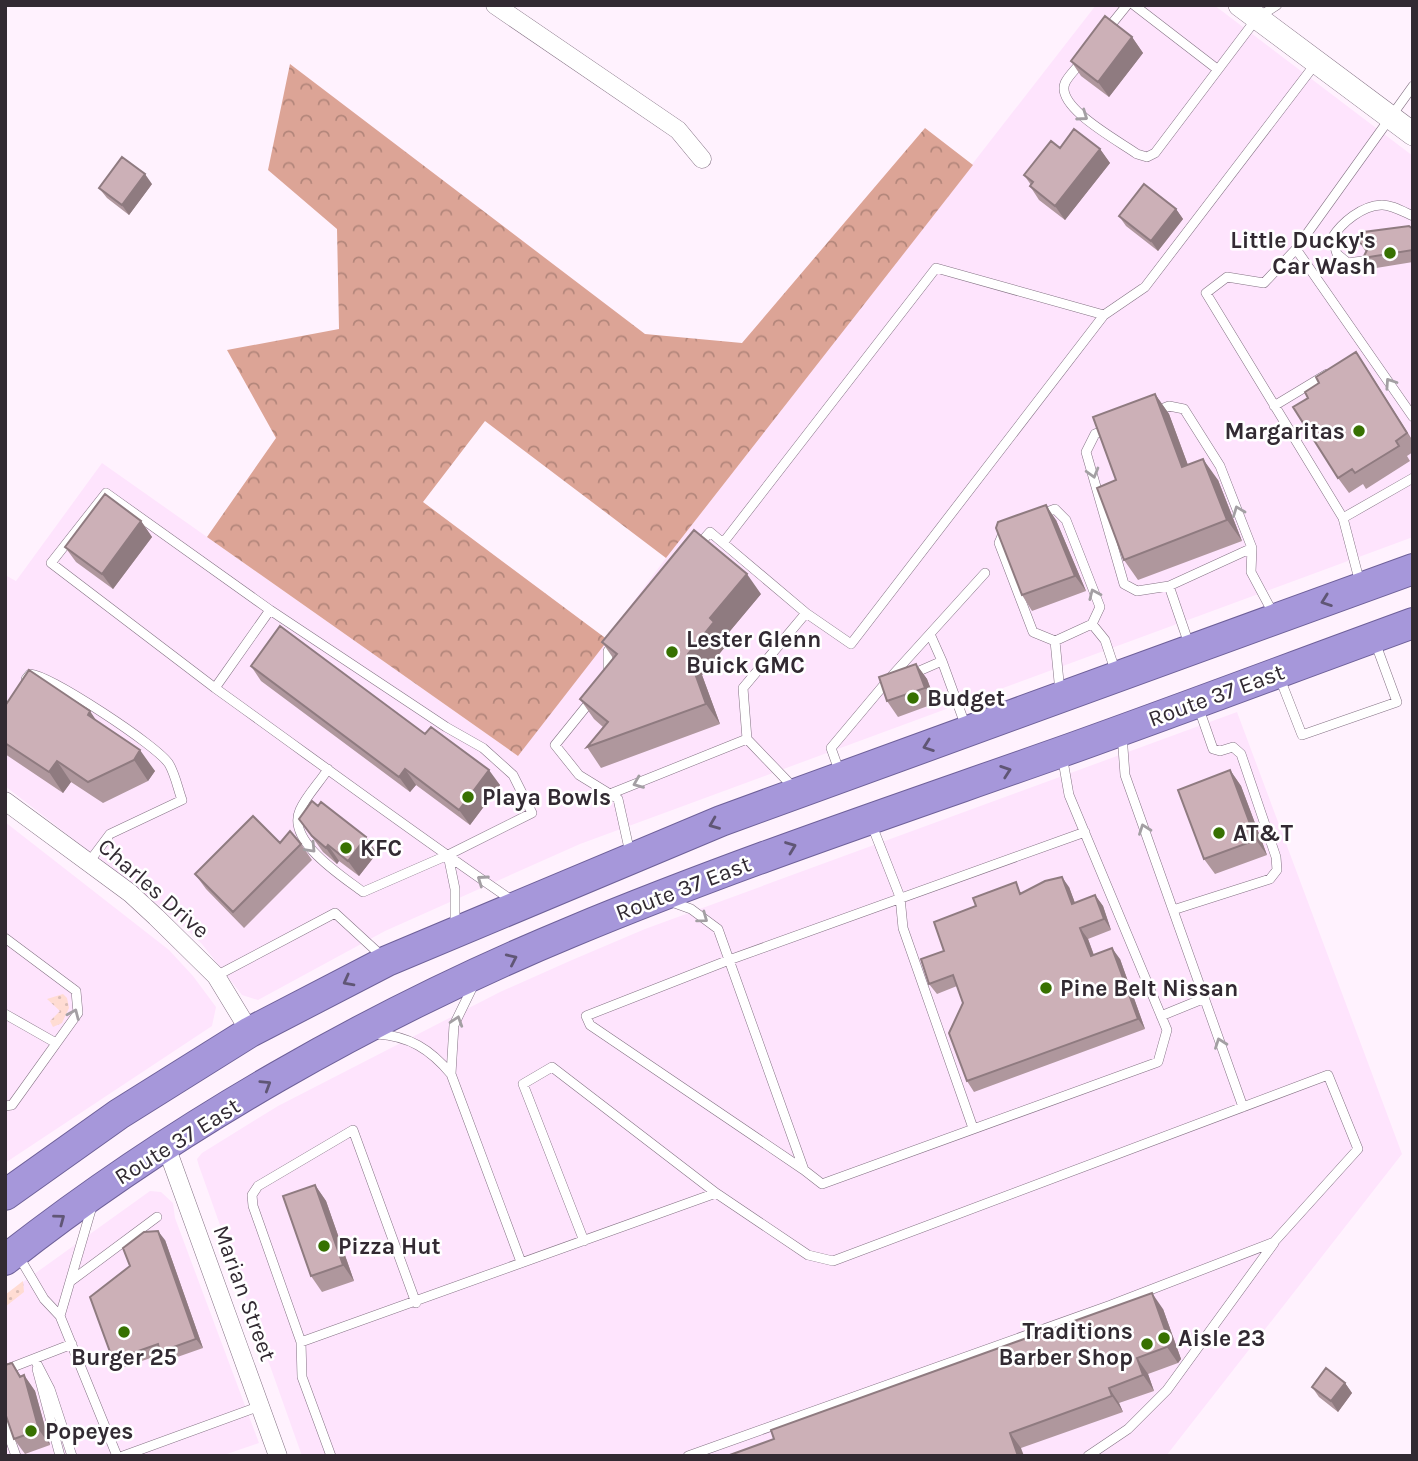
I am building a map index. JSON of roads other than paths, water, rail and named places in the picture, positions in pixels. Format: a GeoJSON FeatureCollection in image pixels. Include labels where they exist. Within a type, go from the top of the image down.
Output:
{"type":"FeatureCollection","features":[{"type":"Feature","properties":{"kind":"highway","name":"Route 37 East"},"geometry":{"type":"LineString","coordinates":[[10,1188],[119,1114],[250,1032],[387,961],[517,904],[799,793],[1413,569]]}},
{"type":"Feature","properties":{"kind":"highway","name":"Route 37 East"},"geometry":{"type":"LineString","coordinates":[[11,1256],[166,1146],[358,1033],[481,973],[657,897],[1413,623]]}},
{"type":"Feature","properties":{"kind":"street"},"geometry":{"type":"LineString","coordinates":[[495,5],[678,130],[702,159]]}},
{"type":"Feature","properties":{"kind":"street"},"geometry":{"type":"LineString","coordinates":[[1249,11],[1413,134]]}},
{"type":"Feature","properties":{"kind":"street","name":"Charles Drive"},"geometry":{"type":"LineString","coordinates":[[5,801],[130,893],[216,976],[250,1032]]}},
{"type":"Feature","properties":{"kind":"street","name":"Marian Street"},"geometry":{"type":"LineString","coordinates":[[166,1146],[278,1456]]}},
{"type":"Feature","properties":{"kind":"lane"},"geometry":{"type":"LineString","coordinates":[[1096,44],[1127,5]]}},
{"type":"Feature","properties":{"kind":"lane"},"geometry":{"type":"LineString","coordinates":[[1134,5],[1217,69]]}},
{"type":"Feature","properties":{"kind":"lane"},"geometry":{"type":"LineString","coordinates":[[1088,54],[1065,83],[1063,95],[1070,107],[1147,157],[1155,153],[1217,69],[1249,11],[1277,5]]}},
{"type":"Feature","properties":{"kind":"lane"},"geometry":{"type":"LineString","coordinates":[[693,552],[710,532],[806,613],[851,644],[1104,315],[1145,287],[1317,62]]}},
{"type":"Feature","properties":{"kind":"lane"},"geometry":{"type":"LineString","coordinates":[[1362,588],[1343,519],[1206,293],[1227,277],[1264,283],[1296,249],[1392,119],[1413,86]]}},
{"type":"Feature","properties":{"kind":"lane"},"geometry":{"type":"LineString","coordinates":[[1368,260],[1348,263],[1337,254],[1332,238],[1339,227],[1361,211],[1383,204],[1413,216]]}},
{"type":"Feature","properties":{"kind":"lane"},"geometry":{"type":"LineString","coordinates":[[1296,249],[1413,417]]}},
{"type":"Feature","properties":{"kind":"lane"},"geometry":{"type":"LineString","coordinates":[[723,543],[936,268],[1104,315]]}},
{"type":"Feature","properties":{"kind":"lane"},"geometry":{"type":"LineString","coordinates":[[1356,357],[1367,350]]}},
{"type":"Feature","properties":{"kind":"lane"},"geometry":{"type":"LineString","coordinates":[[1274,406],[1332,371]]}},
{"type":"Feature","properties":{"kind":"lane"},"geometry":{"type":"LineString","coordinates":[[1144,416],[1169,407],[1184,409],[1220,466],[1252,548],[1251,572],[1277,619]]}},
{"type":"Feature","properties":{"kind":"lane"},"geometry":{"type":"LineString","coordinates":[[1120,425],[1095,434],[1086,452],[1124,583],[1137,591],[1169,586],[1252,548]]}},
{"type":"Feature","properties":{"kind":"lane"},"geometry":{"type":"LineString","coordinates":[[1343,519],[1413,478]]}},
{"type":"Feature","properties":{"kind":"lane"},"geometry":{"type":"LineString","coordinates":[[328,769],[299,811],[301,837],[329,867],[363,892],[448,855],[532,813],[513,775],[483,748],[446,727],[270,610],[106,493],[51,563],[215,688],[448,855],[517,904]]}},
{"type":"Feature","properties":{"kind":"lane"},"geometry":{"type":"LineString","coordinates":[[1018,522],[1006,526],[999,542],[1032,632],[1055,641],[1092,624],[1100,607],[1066,520],[1055,509],[1030,517]]}},
{"type":"Feature","properties":{"kind":"lane"},"geometry":{"type":"LineString","coordinates":[[841,778],[831,748],[985,573]]}},
{"type":"Feature","properties":{"kind":"lane"},"geometry":{"type":"LineString","coordinates":[[1169,586],[1191,651]]}},
{"type":"Feature","properties":{"kind":"lane"},"geometry":{"type":"LineString","coordinates":[[215,688],[270,610]]}},
{"type":"Feature","properties":{"kind":"lane"},"geometry":{"type":"LineString","coordinates":[[799,793],[747,739],[743,688],[806,613]]}},
{"type":"Feature","properties":{"kind":"lane"},"geometry":{"type":"LineString","coordinates":[[1092,624],[1105,640],[1118,678]]}},
{"type":"Feature","properties":{"kind":"lane"},"geometry":{"type":"LineString","coordinates":[[608,680],[608,651],[625,631]]}},
{"type":"Feature","properties":{"kind":"lane"},"geometry":{"type":"LineString","coordinates":[[930,634],[968,732]]}},
{"type":"Feature","properties":{"kind":"lane"},"geometry":{"type":"LineString","coordinates":[[1277,673],[1302,735],[1397,702],[1374,637]]}},
{"type":"Feature","properties":{"kind":"lane"},"geometry":{"type":"LineString","coordinates":[[1055,641],[1061,699]]}},
{"type":"Feature","properties":{"kind":"lane"},"geometry":{"type":"LineString","coordinates":[[883,686],[942,662]]}},
{"type":"Feature","properties":{"kind":"lane"},"geometry":{"type":"LineString","coordinates":[[22,685],[30,674],[43,675],[100,710],[169,763],[182,800],[110,834],[89,862]]}},
{"type":"Feature","properties":{"kind":"lane"},"geometry":{"type":"LineString","coordinates":[[599,691],[555,745],[579,775],[618,799],[631,858]]}},
{"type":"Feature","properties":{"kind":"lane"},"geometry":{"type":"LineString","coordinates":[[1173,910],[1270,879],[1277,870],[1276,857],[1241,754],[1233,747],[1220,751],[1213,748],[1197,702]]}},
{"type":"Feature","properties":{"kind":"lane"},"geometry":{"type":"LineString","coordinates":[[1121,729],[1125,775],[1243,1107]]}},
{"type":"Feature","properties":{"kind":"lane"},"geometry":{"type":"LineString","coordinates":[[610,794],[747,739]]}},
{"type":"Feature","properties":{"kind":"lane"},"geometry":{"type":"LineString","coordinates":[[1062,751],[1069,795],[1085,832],[1167,1030],[1158,1062],[822,1184],[590,1025],[586,1016],[729,960],[1085,832]]}},
{"type":"Feature","properties":{"kind":"lane"},"geometry":{"type":"LineString","coordinates":[[869,818],[900,897],[903,928],[974,1128]]}},
{"type":"Feature","properties":{"kind":"lane"},"geometry":{"type":"LineString","coordinates":[[448,855],[455,889],[455,933]]}},
{"type":"Feature","properties":{"kind":"lane"},"geometry":{"type":"LineString","coordinates":[[657,897],[691,909],[718,929],[804,1170]]}},
{"type":"Feature","properties":{"kind":"lane"},"geometry":{"type":"LineString","coordinates":[[216,976],[335,913],[387,961]]}},
{"type":"Feature","properties":{"kind":"lane"},"geometry":{"type":"LineString","coordinates":[[5,938],[76,991],[78,1013],[12,1105],[5,1106]]}},
{"type":"Feature","properties":{"kind":"lane"},"geometry":{"type":"LineString","coordinates":[[451,1074],[454,1025],[481,973]]}},
{"type":"Feature","properties":{"kind":"lane"},"geometry":{"type":"LineString","coordinates":[[1161,1016],[1205,999]]}},
{"type":"Feature","properties":{"kind":"lane"},"geometry":{"type":"LineString","coordinates":[[5,1014],[57,1043]]}},
{"type":"Feature","properties":{"kind":"lane"},"geometry":{"type":"LineString","coordinates":[[358,1033],[397,1035],[419,1044],[438,1058],[451,1074],[521,1262]]}},
{"type":"Feature","properties":{"kind":"lane"},"geometry":{"type":"LineString","coordinates":[[584,1241],[523,1084],[552,1067],[716,1193],[808,1255],[833,1261],[1328,1075],[1358,1149],[1274,1242],[1167,1390],[1128,1429],[1087,1456]]}},
{"type":"Feature","properties":{"kind":"lane"},"geometry":{"type":"LineString","coordinates":[[331,1456],[302,1377],[301,1342],[253,1206],[252,1195],[258,1186],[352,1130],[416,1303]]}},
{"type":"Feature","properties":{"kind":"lane"},"geometry":{"type":"LineString","coordinates":[[301,1342],[416,1303],[521,1262],[716,1193]]}},
{"type":"Feature","properties":{"kind":"lane"},"geometry":{"type":"LineString","coordinates":[[60,1316],[95,1194]]}},
{"type":"Feature","properties":{"kind":"lane"},"geometry":{"type":"LineString","coordinates":[[71,1281],[157,1217]]}},
{"type":"Feature","properties":{"kind":"lane"},"geometry":{"type":"LineString","coordinates":[[688,1456],[1111,1305],[1274,1242]]}},
{"type":"Feature","properties":{"kind":"lane"},"geometry":{"type":"LineString","coordinates":[[11,1256],[60,1316],[117,1456]]}},
{"type":"Feature","properties":{"kind":"lane"},"geometry":{"type":"LineString","coordinates":[[5,1370],[72,1344]]}},
{"type":"Feature","properties":{"kind":"lane"},"geometry":{"type":"LineString","coordinates":[[35,1360],[41,1392],[60,1456]]}},
{"type":"Feature","properties":{"kind":"lane"},"geometry":{"type":"LineString","coordinates":[[35,1360],[50,1389],[72,1456]]}},
{"type":"Feature","properties":{"kind":"lane"},"geometry":{"type":"LineString","coordinates":[[123,1456],[260,1406]]}},
{"type":"Feature","properties":{"kind":"lane"},"geometry":{"type":"LineString","coordinates":[[5,1425],[16,1456]]}},
{"type":"Feature","properties":{"kind":"place","name":"Little Ducky's Car Wash"},"geometry":{"type":"Point","coordinates":[1390,253]}},
{"type":"Feature","properties":{"kind":"place","name":"Margaritas"},"geometry":{"type":"Point","coordinates":[1359,431]}},
{"type":"Feature","properties":{"kind":"place","name":"Lester Glenn Buick GMC"},"geometry":{"type":"Point","coordinates":[672,652]}},
{"type":"Feature","properties":{"kind":"place","name":"Budget"},"geometry":{"type":"Point","coordinates":[913,698]}},
{"type":"Feature","properties":{"kind":"place","name":"Playa Bowls"},"geometry":{"type":"Point","coordinates":[468,797]}},
{"type":"Feature","properties":{"kind":"place","name":"AT&T"},"geometry":{"type":"Point","coordinates":[1219,833]}},
{"type":"Feature","properties":{"kind":"place","name":"KFC"},"geometry":{"type":"Point","coordinates":[346,848]}},
{"type":"Feature","properties":{"kind":"place","name":"Pine Belt Nissan"},"geometry":{"type":"Point","coordinates":[1046,988]}},
{"type":"Feature","properties":{"kind":"place","name":"Pizza Hut"},"geometry":{"type":"Point","coordinates":[324,1246]}},
{"type":"Feature","properties":{"kind":"place","name":"Burger 25"},"geometry":{"type":"Point","coordinates":[124,1332]}},
{"type":"Feature","properties":{"kind":"place","name":"Aisle 23"},"geometry":{"type":"Point","coordinates":[1164,1338]}},
{"type":"Feature","properties":{"kind":"place","name":"Traditions Barber Shop"},"geometry":{"type":"Point","coordinates":[1147,1344]}},
{"type":"Feature","properties":{"kind":"place","name":"Popeyes"},"geometry":{"type":"Point","coordinates":[31,1431]}}]}
